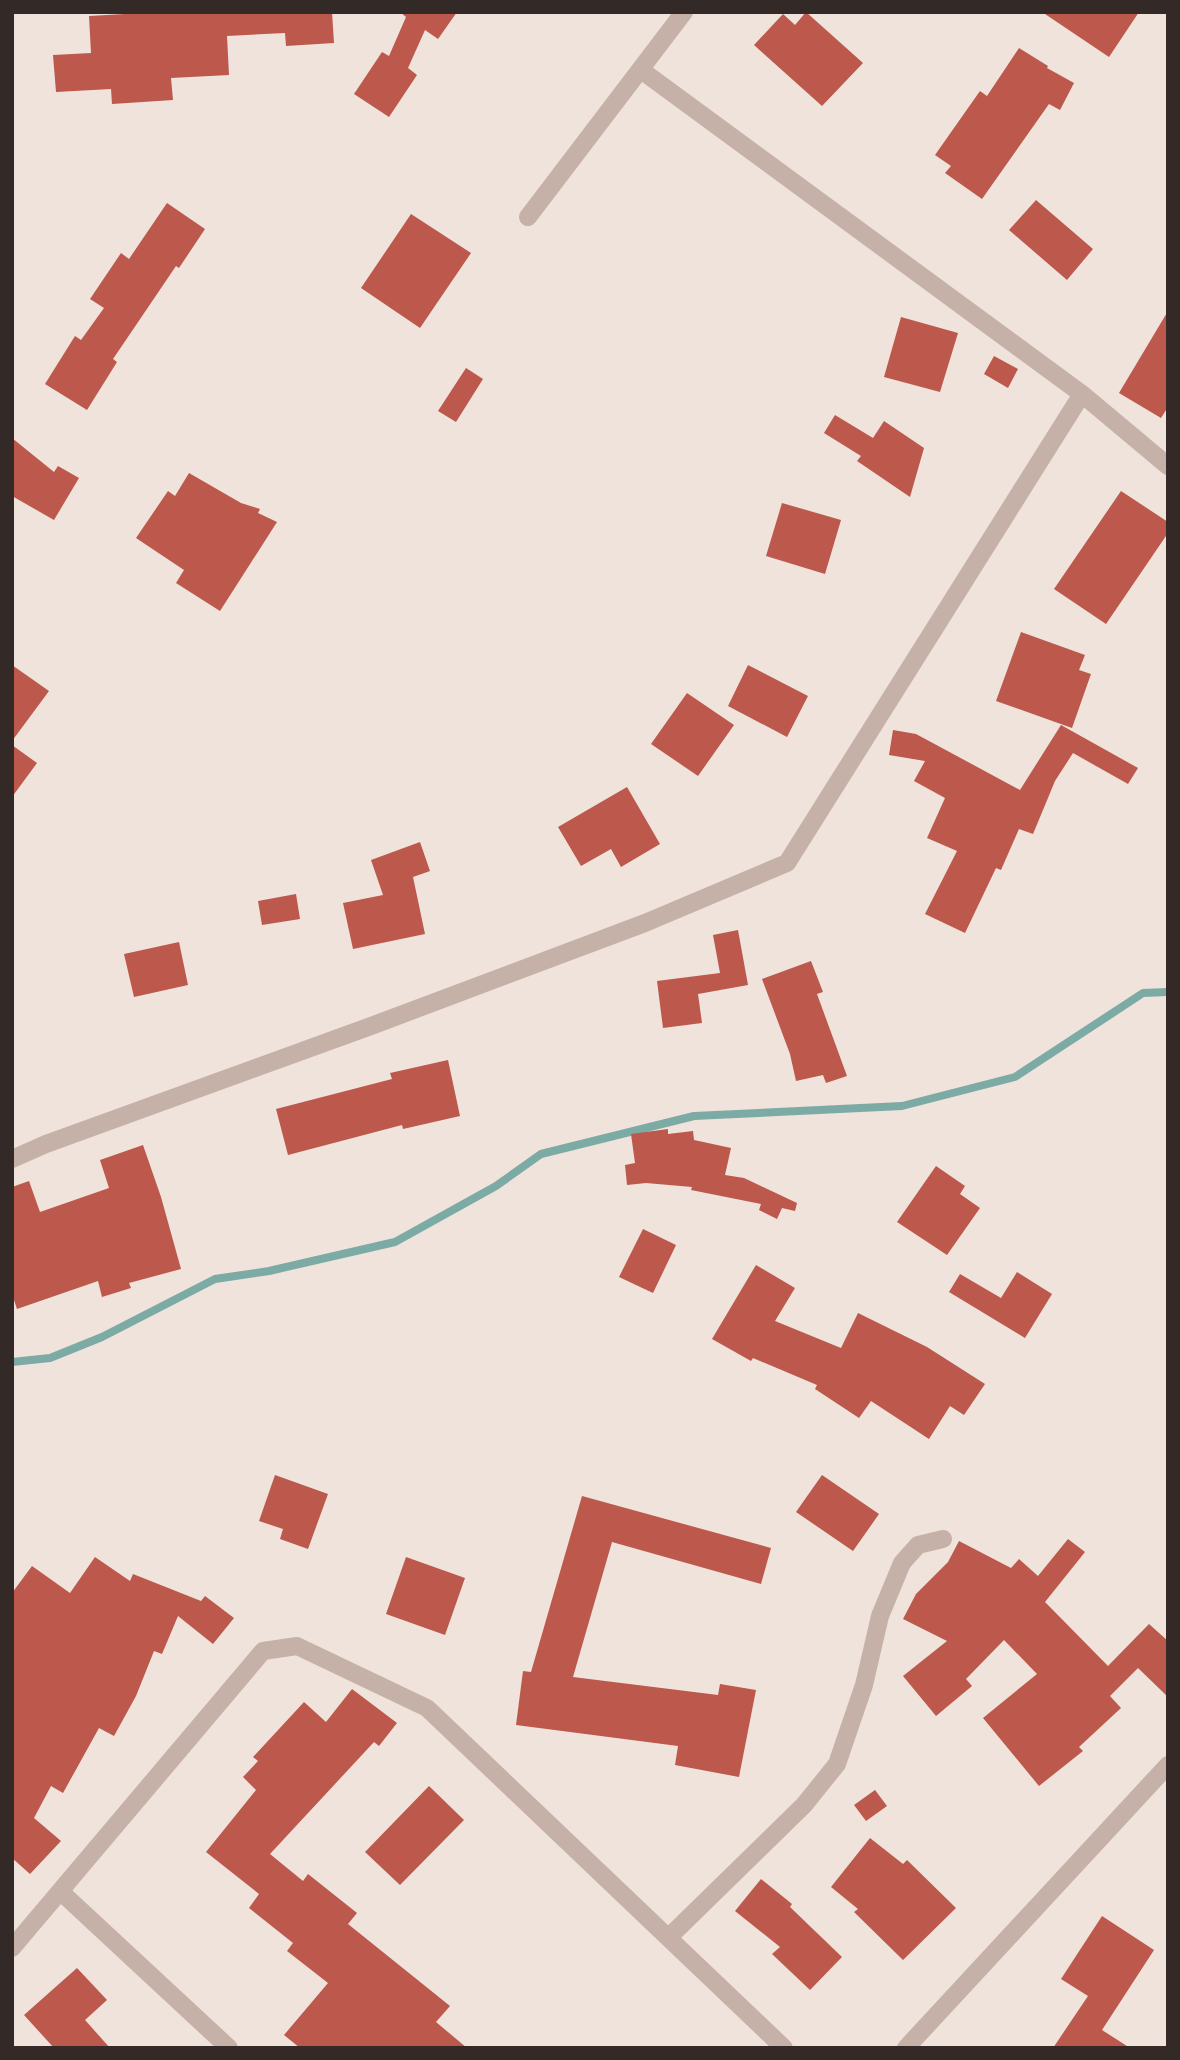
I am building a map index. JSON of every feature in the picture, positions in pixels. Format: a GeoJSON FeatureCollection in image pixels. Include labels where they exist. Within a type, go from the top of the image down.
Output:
{"type":"FeatureCollection","features":[{"type":"Feature","properties":{"kind":"street"},"geometry":{"type":"LineString","coordinates":[[528,217],[684,12]]}},
{"type":"Feature","properties":{"kind":"street"},"geometry":{"type":"LineString","coordinates":[[640,70],[1082,394],[1168,466]]}},
{"type":"Feature","properties":{"kind":"street"},"geometry":{"type":"LineString","coordinates":[[12,1159],[46,1144],[645,923],[787,863],[1082,394]]}},
{"type":"Feature","properties":{"kind":"street"},"geometry":{"type":"LineString","coordinates":[[669,1937],[804,1805],[837,1764],[864,1685],[880,1616],[902,1563],[918,1545],[943,1539]]}},
{"type":"Feature","properties":{"kind":"street"},"geometry":{"type":"LineString","coordinates":[[12,1948],[263,1651],[297,1646],[427,1708],[784,2048]]}},
{"type":"Feature","properties":{"kind":"street"},"geometry":{"type":"LineString","coordinates":[[905,2048],[1168,1765]]}},
{"type":"Feature","properties":{"kind":"street"},"geometry":{"type":"LineString","coordinates":[[61,1892],[229,2048]]}},
{"type":"Feature","properties":{"kind":"building"},"geometry":{"type":"Polygon","coordinates":[[[160,12],[332,12],[334,43],[286,46],[285,33],[227,36],[229,75],[171,78],[173,100],[112,104],[111,89],[56,92],[53,55],[91,53],[89,16],[160,12]]]}},
{"type":"Feature","properties":{"kind":"building"},"geometry":{"type":"Polygon","coordinates":[[[400,12],[457,12],[438,39],[425,30],[408,68],[417,75],[389,117],[354,94],[382,52],[389,56],[406,17],[400,12]]]}},
{"type":"Feature","properties":{"kind":"building"},"geometry":{"type":"Polygon","coordinates":[[[806,12],[863,63],[822,106],[754,45],[783,14],[795,25],[806,12]]]}},
{"type":"Feature","properties":{"kind":"building"},"geometry":{"type":"Polygon","coordinates":[[[1042,12],[1139,12],[1109,57],[1042,12]]]}},
{"type":"Feature","properties":{"kind":"building"},"geometry":{"type":"Polygon","coordinates":[[[1019,48],[1074,83],[1060,110],[1049,104],[982,199],[945,173],[951,166],[935,155],[980,91],[987,96],[1019,48]]]}},
{"type":"Feature","properties":{"kind":"building"},"geometry":{"type":"Polygon","coordinates":[[[1036,200],[1093,249],[1067,280],[1009,230],[1036,200]]]}},
{"type":"Feature","properties":{"kind":"building"},"geometry":{"type":"Polygon","coordinates":[[[167,203],[205,229],[179,268],[176,266],[113,359],[117,362],[87,410],[45,384],[75,336],[81,340],[104,308],[90,299],[121,253],[129,259],[167,203]]]}},
{"type":"Feature","properties":{"kind":"building"},"geometry":{"type":"Polygon","coordinates":[[[411,214],[471,253],[420,328],[361,288],[411,214]]]}},
{"type":"Feature","properties":{"kind":"building"},"geometry":{"type":"Polygon","coordinates":[[[1168,311],[1168,407],[1161,418],[1119,393],[1168,311]]]}},
{"type":"Feature","properties":{"kind":"building"},"geometry":{"type":"Polygon","coordinates":[[[901,317],[958,333],[940,392],[884,377],[901,317]]]}},
{"type":"Feature","properties":{"kind":"building"},"geometry":{"type":"Polygon","coordinates":[[[994,356],[1018,369],[1008,388],[984,374],[994,356]]]}},
{"type":"Feature","properties":{"kind":"building"},"geometry":{"type":"Polygon","coordinates":[[[466,368],[483,379],[456,422],[438,411],[466,368]]]}},
{"type":"Feature","properties":{"kind":"building"},"geometry":{"type":"Polygon","coordinates":[[[835,415],[873,438],[884,421],[924,448],[910,497],[857,461],[861,456],[824,433],[835,415]]]}},
{"type":"Feature","properties":{"kind":"building"},"geometry":{"type":"Polygon","coordinates":[[[12,438],[54,472],[58,466],[79,478],[54,520],[12,496],[12,438]]]}},
{"type":"Feature","properties":{"kind":"building"},"geometry":{"type":"Polygon","coordinates":[[[189,473],[241,503],[260,509],[258,513],[277,522],[220,611],[176,583],[184,570],[136,538],[168,491],[175,496],[189,473]]]}},
{"type":"Feature","properties":{"kind":"building"},"geometry":{"type":"Polygon","coordinates":[[[1121,491],[1168,522],[1168,533],[1106,624],[1054,589],[1121,491]]]}},
{"type":"Feature","properties":{"kind":"building"},"geometry":{"type":"Polygon","coordinates":[[[782,503],[841,520],[825,574],[766,556],[782,503]]]}},
{"type":"Feature","properties":{"kind":"building"},"geometry":{"type":"Polygon","coordinates":[[[1021,632],[1085,655],[1079,670],[1091,674],[1072,728],[996,701],[1021,632]]]}},
{"type":"Feature","properties":{"kind":"building"},"geometry":{"type":"Polygon","coordinates":[[[12,665],[49,691],[12,741],[12,665]]]}},
{"type":"Feature","properties":{"kind":"building"},"geometry":{"type":"Polygon","coordinates":[[[748,665],[808,696],[787,737],[728,706],[748,665]]]}},
{"type":"Feature","properties":{"kind":"building"},"geometry":{"type":"Polygon","coordinates":[[[687,693],[734,725],[698,776],[651,744],[687,693]]]}},
{"type":"Feature","properties":{"kind":"building"},"geometry":{"type":"Polygon","coordinates":[[[1061,725],[1138,768],[1128,784],[1073,753],[1055,781],[1033,834],[1019,829],[1001,870],[996,868],[965,933],[925,914],[957,851],[927,838],[945,798],[914,781],[925,761],[889,755],[893,730],[916,734],[1020,790],[1061,725]]]}},
{"type":"Feature","properties":{"kind":"building"},"geometry":{"type":"Polygon","coordinates":[[[12,745],[37,763],[12,797],[12,745]]]}},
{"type":"Feature","properties":{"kind":"building"},"geometry":{"type":"Polygon","coordinates":[[[627,787],[660,844],[621,867],[611,849],[581,866],[558,827],[627,787]]]}},
{"type":"Feature","properties":{"kind":"building"},"geometry":{"type":"Polygon","coordinates":[[[420,842],[430,871],[413,877],[425,934],[353,949],[343,903],[383,895],[371,860],[420,842]]]}},
{"type":"Feature","properties":{"kind":"building"},"geometry":{"type":"Polygon","coordinates":[[[296,894],[300,919],[262,925],[258,901],[296,894]]]}},
{"type":"Feature","properties":{"kind":"building"},"geometry":{"type":"Polygon","coordinates":[[[738,930],[748,985],[698,994],[702,1023],[663,1028],[657,981],[720,973],[713,935],[738,930]]]}},
{"type":"Feature","properties":{"kind":"building"},"geometry":{"type":"Polygon","coordinates":[[[179,942],[188,985],[134,997],[124,954],[179,942]]]}},
{"type":"Feature","properties":{"kind":"building"},"geometry":{"type":"Polygon","coordinates":[[[811,961],[823,992],[817,994],[847,1076],[826,1083],[823,1075],[796,1081],[790,1054],[762,979],[811,961]]]}},
{"type":"Feature","properties":{"kind":"building"},"geometry":{"type":"Polygon","coordinates":[[[448,1060],[460,1116],[403,1129],[402,1125],[288,1155],[276,1109],[392,1079],[390,1073],[448,1060]]]}},
{"type":"Feature","properties":{"kind":"building"},"geometry":{"type":"Polygon","coordinates":[[[668,1129],[668,1134],[693,1131],[694,1140],[731,1148],[725,1175],[744,1178],[797,1203],[795,1211],[782,1208],[777,1219],[759,1210],[761,1204],[691,1190],[692,1187],[646,1183],[627,1185],[625,1165],[635,1163],[631,1134],[668,1129]]]}},
{"type":"Feature","properties":{"kind":"building"},"geometry":{"type":"Polygon","coordinates":[[[143,1145],[181,1269],[129,1283],[131,1288],[102,1297],[98,1281],[17,1309],[12,1294],[12,1187],[29,1181],[40,1212],[109,1188],[100,1160],[143,1145]]]}},
{"type":"Feature","properties":{"kind":"building"},"geometry":{"type":"Polygon","coordinates":[[[936,1166],[965,1186],[960,1194],[980,1208],[947,1255],[897,1222],[936,1166]]]}},
{"type":"Feature","properties":{"kind":"building"},"geometry":{"type":"Polygon","coordinates":[[[643,1229],[676,1245],[653,1293],[619,1277],[643,1229]]]}},
{"type":"Feature","properties":{"kind":"building"},"geometry":{"type":"Polygon","coordinates":[[[756,1265],[795,1288],[775,1321],[841,1348],[858,1313],[927,1347],[985,1384],[964,1415],[950,1406],[929,1439],[871,1401],[859,1418],[815,1389],[817,1385],[753,1358],[751,1361],[712,1339],[756,1265]]]}},
{"type":"Feature","properties":{"kind":"building"},"geometry":{"type":"Polygon","coordinates":[[[1017,1272],[1052,1294],[1025,1338],[949,1292],[960,1274],[1001,1298],[1017,1272]]]}},
{"type":"Feature","properties":{"kind":"building"},"geometry":{"type":"Polygon","coordinates":[[[275,1475],[328,1494],[308,1549],[280,1539],[283,1529],[259,1521],[275,1475]]]}},
{"type":"Feature","properties":{"kind":"building"},"geometry":{"type":"Polygon","coordinates":[[[822,1475],[879,1514],[853,1551],[796,1512],[822,1475]]]}},
{"type":"Feature","properties":{"kind":"building"},"geometry":{"type":"Polygon","coordinates":[[[582,1496],[771,1548],[761,1584],[612,1542],[573,1677],[718,1695],[720,1684],[756,1690],[739,1777],[675,1765],[678,1746],[516,1725],[523,1671],[531,1672],[582,1496]]]}},
{"type":"Feature","properties":{"kind":"building"},"geometry":{"type":"Polygon","coordinates":[[[1068,1539],[1085,1552],[1045,1602],[1108,1666],[1149,1624],[1168,1641],[1168,1697],[1138,1668],[1110,1696],[1121,1708],[1079,1747],[1083,1751],[1039,1786],[983,1718],[1037,1674],[1004,1640],[966,1679],[972,1686],[936,1716],[903,1676],[947,1641],[903,1619],[916,1594],[948,1562],[959,1541],[1011,1568],[1019,1559],[1038,1576],[1068,1539]]]}},
{"type":"Feature","properties":{"kind":"building"},"geometry":{"type":"Polygon","coordinates":[[[95,1557],[130,1581],[133,1574],[201,1601],[205,1596],[234,1618],[213,1644],[178,1616],[162,1654],[154,1651],[136,1696],[114,1736],[99,1728],[63,1793],[51,1786],[34,1818],[61,1841],[30,1874],[12,1858],[12,1593],[32,1566],[70,1593],[95,1557]]]}},
{"type":"Feature","properties":{"kind":"building"},"geometry":{"type":"Polygon","coordinates":[[[406,1557],[465,1578],[445,1635],[386,1614],[406,1557]]]}},
{"type":"Feature","properties":{"kind":"building"},"geometry":{"type":"Polygon","coordinates":[[[352,1689],[397,1723],[379,1746],[374,1742],[270,1854],[303,1881],[308,1874],[357,1913],[348,1924],[450,2006],[436,2022],[467,2048],[300,2048],[284,2035],[328,1983],[287,1951],[293,1943],[249,1908],[259,1894],[206,1852],[256,1790],[243,1777],[258,1761],[253,1757],[304,1702],[326,1722],[352,1689]]]}},
{"type":"Feature","properties":{"kind":"building"},"geometry":{"type":"Polygon","coordinates":[[[429,1786],[464,1820],[400,1885],[365,1852],[429,1786]]]}},
{"type":"Feature","properties":{"kind":"building"},"geometry":{"type":"Polygon","coordinates":[[[875,1790],[887,1806],[866,1821],[854,1805],[875,1790]]]}},
{"type":"Feature","properties":{"kind":"building"},"geometry":{"type":"Polygon","coordinates":[[[870,1838],[903,1864],[907,1860],[956,1908],[903,1960],[854,1912],[858,1909],[831,1887],[870,1838]]]}},
{"type":"Feature","properties":{"kind":"building"},"geometry":{"type":"Polygon","coordinates":[[[761,1879],[792,1904],[790,1907],[842,1957],[810,1990],[772,1954],[780,1947],[735,1911],[761,1879]]]}},
{"type":"Feature","properties":{"kind":"building"},"geometry":{"type":"Polygon","coordinates":[[[1102,1916],[1154,1950],[1102,2030],[1130,2048],[1053,2048],[1088,1996],[1061,1979],[1102,1916]]]}},
{"type":"Feature","properties":{"kind":"building"},"geometry":{"type":"Polygon","coordinates":[[[77,1968],[107,2000],[85,2020],[110,2048],[54,2048],[24,2015],[77,1968]]]}},
{"type":"Feature","properties":{"kind":"waterway"},"geometry":{"type":"LineString","coordinates":[[12,1362],[50,1358],[102,1337],[215,1279],[269,1271],[395,1242],[496,1186],[541,1154],[694,1116],[902,1106],[1015,1077],[1143,993],[1168,992]]}}]}
